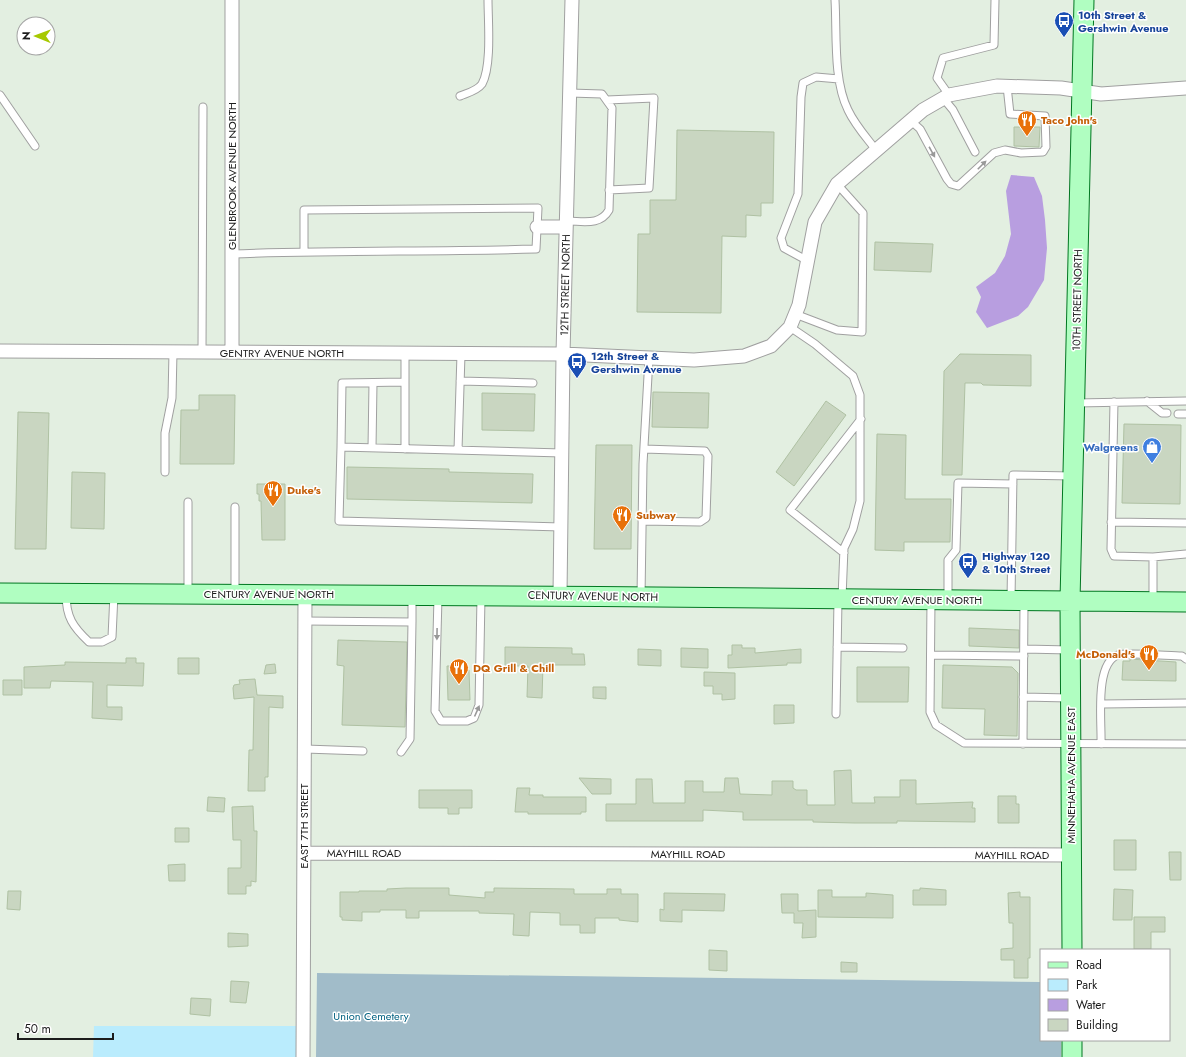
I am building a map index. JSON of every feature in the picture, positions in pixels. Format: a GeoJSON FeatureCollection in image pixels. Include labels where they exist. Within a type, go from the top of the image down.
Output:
{"type":"FeatureCollection","features":[{"type":"Feature","properties":{"kind":"main road","name":"10TH STREET NORTH"},"geometry":{"type":"LineString","coordinates":[[1070,601],[1084,0]]}},
{"type":"Feature","properties":{"kind":"main road","name":"CENTURY AVENUE NORTH"},"geometry":{"type":"LineString","coordinates":[[0,593],[560,595],[840,600],[1186,602]]}},
{"type":"Feature","properties":{"kind":"main road","name":"MINNEHAHA AVENUE EAST"},"geometry":{"type":"LineString","coordinates":[[1070,601],[1072,949]]}},
{"type":"Feature","properties":{"kind":"main road"},"geometry":{"type":"LineString","coordinates":[[1072,1041],[1072,1057]]}},
{"type":"Feature","properties":{"kind":"street","name":"GLENBROOK AVENUE NORTH"},"geometry":{"type":"LineString","coordinates":[[232,0],[232,352]]}},
{"type":"Feature","properties":{"kind":"street","name":"12TH STREET NORTH"},"geometry":{"type":"LineString","coordinates":[[560,595],[563,354],[572,0]]}},
{"type":"Feature","properties":{"kind":"street"},"geometry":{"type":"LineString","coordinates":[[790,327],[799,305],[815,222],[837,184],[923,110],[946,97],[997,86],[1061,88],[1101,94],[1186,88]]}},
{"type":"Feature","properties":{"kind":"street"},"geometry":{"type":"LineString","coordinates":[[537,227],[567,224]]}},
{"type":"Feature","properties":{"kind":"street","name":"GENTRY AVENUE NORTH"},"geometry":{"type":"LineString","coordinates":[[0,351],[563,354],[694,360],[744,356],[771,346],[790,327]]}},
{"type":"Feature","properties":{"kind":"street","name":"EAST 7TH STREET"},"geometry":{"type":"LineString","coordinates":[[303,1057],[305,594]]}},
{"type":"Feature","properties":{"kind":"street","name":"MAYHILL ROAD"},"geometry":{"type":"LineString","coordinates":[[304,853],[1072,855]]}},
{"type":"Feature","properties":{"kind":"lane"},"geometry":{"type":"LineString","coordinates":[[460,96],[475,90],[481,85],[485,76],[489,31],[488,0]]}},
{"type":"Feature","properties":{"kind":"lane"},"geometry":{"type":"LineString","coordinates":[[835,0],[842,94],[848,110],[876,150]]}},
{"type":"Feature","properties":{"kind":"lane"},"geometry":{"type":"LineString","coordinates":[[975,152],[937,78],[943,58],[994,45],[995,0]]}},
{"type":"Feature","properties":{"kind":"lane"},"geometry":{"type":"LineString","coordinates":[[808,261],[784,248],[781,238],[798,194],[803,83],[808,79],[816,77],[840,79]]}},
{"type":"Feature","properties":{"kind":"lane"},"geometry":{"type":"LineString","coordinates":[[911,121],[920,129],[947,179],[951,184],[958,186],[994,153],[1005,150],[1020,153],[1043,152],[1046,147],[1045,116],[1010,114],[1007,86]]}},
{"type":"Feature","properties":{"kind":"lane"},"geometry":{"type":"LineString","coordinates":[[567,224],[598,221],[605,217],[608,210],[612,108],[602,94],[570,93]]}},
{"type":"Feature","properties":{"kind":"lane"},"geometry":{"type":"LineString","coordinates":[[0,95],[35,146]]}},
{"type":"Feature","properties":{"kind":"lane"},"geometry":{"type":"LineString","coordinates":[[607,100],[654,98],[649,188],[609,190]]}},
{"type":"Feature","properties":{"kind":"lane"},"geometry":{"type":"LineString","coordinates":[[202,352],[203,107]]}},
{"type":"Feature","properties":{"kind":"lane"},"geometry":{"type":"LineString","coordinates":[[795,314],[837,330],[862,332],[863,213],[837,184]]}},
{"type":"Feature","properties":{"kind":"lane"},"geometry":{"type":"LineString","coordinates":[[232,254],[304,251],[430,252],[536,249],[538,208],[304,210],[304,251]]}},
{"type":"Feature","properties":{"kind":"lane"},"geometry":{"type":"LineString","coordinates":[[790,327],[815,344],[853,376],[860,395],[860,501],[853,529],[844,548],[837,647],[836,714]]}},
{"type":"Feature","properties":{"kind":"lane"},"geometry":{"type":"LineString","coordinates":[[164,472],[165,433],[172,398],[173,352]]}},
{"type":"Feature","properties":{"kind":"lane"},"geometry":{"type":"LineString","coordinates":[[405,353],[405,449]]}},
{"type":"Feature","properties":{"kind":"lane"},"geometry":{"type":"LineString","coordinates":[[458,450],[460,354]]}},
{"type":"Feature","properties":{"kind":"lane"},"geometry":{"type":"LineString","coordinates":[[640,597],[644,449],[649,358]]}},
{"type":"Feature","properties":{"kind":"lane"},"geometry":{"type":"LineString","coordinates":[[460,381],[533,383]]}},
{"type":"Feature","properties":{"kind":"lane"},"geometry":{"type":"LineString","coordinates":[[405,382],[342,383],[339,521],[561,527]]}},
{"type":"Feature","properties":{"kind":"lane"},"geometry":{"type":"LineString","coordinates":[[372,448],[373,383]]}},
{"type":"Feature","properties":{"kind":"lane"},"geometry":{"type":"LineString","coordinates":[[1147,401],[1162,413],[1167,413]]}},
{"type":"Feature","properties":{"kind":"lane"},"geometry":{"type":"LineString","coordinates":[[1075,403],[1186,401]]}},
{"type":"Feature","properties":{"kind":"lane"},"geometry":{"type":"LineString","coordinates":[[1114,402],[1111,522],[1111,549],[1114,556],[1153,557],[1186,554]]}},
{"type":"Feature","properties":{"kind":"lane"},"geometry":{"type":"LineString","coordinates":[[1178,414],[1186,414]]}},
{"type":"Feature","properties":{"kind":"lane"},"geometry":{"type":"LineString","coordinates":[[844,553],[790,510],[861,419]]}},
{"type":"Feature","properties":{"kind":"lane"},"geometry":{"type":"LineString","coordinates":[[341,447],[562,454]]}},
{"type":"Feature","properties":{"kind":"lane"},"geometry":{"type":"LineString","coordinates":[[642,522],[700,522],[706,518],[708,464],[708,456],[705,451],[644,449]]}},
{"type":"Feature","properties":{"kind":"lane"},"geometry":{"type":"LineString","coordinates":[[1022,744],[1024,653],[1018,601],[1013,475],[1073,476]]}},
{"type":"Feature","properties":{"kind":"lane"},"geometry":{"type":"LineString","coordinates":[[1013,484],[958,483],[956,550],[948,560],[939,600],[931,655],[930,712],[936,725],[964,743],[1186,744]]}},
{"type":"Feature","properties":{"kind":"lane"},"geometry":{"type":"LineString","coordinates":[[188,502],[188,594]]}},
{"type":"Feature","properties":{"kind":"lane"},"geometry":{"type":"LineString","coordinates":[[235,507],[235,594]]}},
{"type":"Feature","properties":{"kind":"lane"},"geometry":{"type":"LineString","coordinates":[[1111,522],[1186,523]]}},
{"type":"Feature","properties":{"kind":"lane"},"geometry":{"type":"LineString","coordinates":[[1153,557],[1153,602]]}},
{"type":"Feature","properties":{"kind":"lane"},"geometry":{"type":"LineString","coordinates":[[66,593],[66,608],[70,620],[89,642],[102,642],[112,637],[114,593]]}},
{"type":"Feature","properties":{"kind":"lane"},"geometry":{"type":"LineString","coordinates":[[402,752],[410,739],[412,594]]}},
{"type":"Feature","properties":{"kind":"lane"},"geometry":{"type":"LineString","coordinates":[[438,595],[435,711],[441,721],[467,721],[474,718],[479,706],[481,595]]}},
{"type":"Feature","properties":{"kind":"lane"},"geometry":{"type":"LineString","coordinates":[[305,621],[412,622]]}},
{"type":"Feature","properties":{"kind":"lane"},"geometry":{"type":"LineString","coordinates":[[837,647],[903,648]]}},
{"type":"Feature","properties":{"kind":"lane"},"geometry":{"type":"LineString","coordinates":[[931,655],[1024,653],[1070,650]]}},
{"type":"Feature","properties":{"kind":"lane"},"geometry":{"type":"LineString","coordinates":[[1102,744],[1102,677],[1108,662],[1118,655],[1182,656],[1186,659]]}},
{"type":"Feature","properties":{"kind":"lane"},"geometry":{"type":"LineString","coordinates":[[1023,697],[1070,698]]}},
{"type":"Feature","properties":{"kind":"lane"},"geometry":{"type":"LineString","coordinates":[[1102,704],[1186,703]]}},
{"type":"Feature","properties":{"kind":"lane"},"geometry":{"type":"LineString","coordinates":[[304,749],[362,750]]}},
{"type":"Feature","properties":{"kind":"green space","name":"Union Cemetery"},"geometry":{"type":"Polygon","coordinates":[[[317,973],[1040,982],[1040,1041],[1061,1041],[1061,1057],[316,1057],[317,973]]]}},
{"type":"Feature","properties":{"kind":"green space"},"geometry":{"type":"Polygon","coordinates":[[[94,1026],[296,1026],[296,1057],[93,1057],[94,1026]]]}},
{"type":"Feature","properties":{"kind":"water"},"geometry":{"type":"Polygon","coordinates":[[[1011,175],[1034,177],[1042,196],[1047,248],[1044,280],[1028,307],[1018,316],[987,328],[976,312],[981,297],[976,287],[995,273],[1005,256],[1011,234],[1006,191],[1011,175]]]}},
{"type":"Feature","properties":{"kind":"building","name":"Taco John's"},"geometry":{"type":"Polygon","coordinates":[[[1014,127],[1040,127],[1039,147],[1014,146],[1014,127]]]}},
{"type":"Feature","properties":{"kind":"building"},"geometry":{"type":"Polygon","coordinates":[[[677,130],[774,132],[773,203],[761,203],[761,216],[746,215],[746,237],[722,236],[721,313],[637,312],[638,234],[650,234],[650,200],[676,200],[677,130]]]}},
{"type":"Feature","properties":{"kind":"building"},"geometry":{"type":"Polygon","coordinates":[[[875,242],[933,244],[931,272],[874,270],[875,242]]]}},
{"type":"Feature","properties":{"kind":"building"},"geometry":{"type":"Polygon","coordinates":[[[960,354],[1031,355],[1031,386],[965,383],[962,475],[942,475],[944,371],[960,354]]]}},
{"type":"Feature","properties":{"kind":"building"},"geometry":{"type":"Polygon","coordinates":[[[653,392],[709,393],[708,428],[652,427],[653,392]]]}},
{"type":"Feature","properties":{"kind":"building"},"geometry":{"type":"Polygon","coordinates":[[[482,393],[535,394],[534,431],[482,430],[482,393]]]}},
{"type":"Feature","properties":{"kind":"building"},"geometry":{"type":"Polygon","coordinates":[[[199,395],[235,395],[234,464],[180,464],[181,410],[199,410],[199,395]]]}},
{"type":"Feature","properties":{"kind":"building"},"geometry":{"type":"Polygon","coordinates":[[[826,401],[846,415],[794,486],[776,472],[826,401]]]}},
{"type":"Feature","properties":{"kind":"building"},"geometry":{"type":"Polygon","coordinates":[[[18,412],[49,413],[46,549],[15,549],[18,412]]]}},
{"type":"Feature","properties":{"kind":"building","name":"Walgreens"},"geometry":{"type":"Polygon","coordinates":[[[1124,424],[1181,425],[1180,504],[1122,503],[1124,424]]]}},
{"type":"Feature","properties":{"kind":"building"},"geometry":{"type":"Polygon","coordinates":[[[877,434],[906,435],[905,499],[951,499],[950,542],[904,542],[904,551],[875,550],[877,434]]]}},
{"type":"Feature","properties":{"kind":"building"},"geometry":{"type":"Polygon","coordinates":[[[596,445],[632,445],[631,549],[594,549],[596,445]]]}},
{"type":"Feature","properties":{"kind":"building"},"geometry":{"type":"Polygon","coordinates":[[[347,467],[449,469],[449,472],[533,474],[532,503],[347,499],[347,467]]]}},
{"type":"Feature","properties":{"kind":"building"},"geometry":{"type":"Polygon","coordinates":[[[72,472],[105,473],[104,529],[71,528],[72,472]]]}},
{"type":"Feature","properties":{"kind":"building","name":"Duke's"},"geometry":{"type":"Polygon","coordinates":[[[257,484],[285,484],[285,540],[262,540],[261,501],[259,501],[259,494],[257,494],[257,484]]]}},
{"type":"Feature","properties":{"kind":"building"},"geometry":{"type":"Polygon","coordinates":[[[969,628],[1019,630],[1019,648],[969,646],[969,628]]]}},
{"type":"Feature","properties":{"kind":"building"},"geometry":{"type":"Polygon","coordinates":[[[338,640],[407,642],[405,727],[342,725],[344,666],[337,665],[338,640]]]}},
{"type":"Feature","properties":{"kind":"building"},"geometry":{"type":"Polygon","coordinates":[[[732,645],[742,645],[742,648],[755,648],[755,653],[801,649],[801,663],[728,668],[728,655],[732,655],[732,645]]]}},
{"type":"Feature","properties":{"kind":"building"},"geometry":{"type":"Polygon","coordinates":[[[505,647],[572,648],[572,654],[584,654],[585,665],[543,665],[542,698],[527,697],[528,666],[505,666],[505,647]]]}},
{"type":"Feature","properties":{"kind":"building"},"geometry":{"type":"Polygon","coordinates":[[[681,648],[708,649],[708,668],[681,667],[681,648]]]}},
{"type":"Feature","properties":{"kind":"building"},"geometry":{"type":"Polygon","coordinates":[[[638,649],[661,650],[661,666],[638,665],[638,649]]]}},
{"type":"Feature","properties":{"kind":"building"},"geometry":{"type":"Polygon","coordinates":[[[126,658],[136,658],[136,663],[144,663],[143,686],[107,685],[107,707],[122,707],[122,720],[92,718],[93,682],[51,681],[50,688],[24,688],[24,667],[65,665],[65,662],[126,663],[126,658]]]}},
{"type":"Feature","properties":{"kind":"building"},"geometry":{"type":"Polygon","coordinates":[[[178,658],[199,658],[199,674],[178,674],[178,658]]]}},
{"type":"Feature","properties":{"kind":"building","name":"McDonald's"},"geometry":{"type":"Polygon","coordinates":[[[1130,659],[1176,662],[1176,681],[1122,680],[1123,661],[1130,661],[1130,659]]]}},
{"type":"Feature","properties":{"kind":"building"},"geometry":{"type":"Polygon","coordinates":[[[275,664],[276,673],[264,674],[266,665],[275,664]]]}},
{"type":"Feature","properties":{"kind":"building"},"geometry":{"type":"Polygon","coordinates":[[[943,665],[1012,667],[1018,673],[1017,736],[984,735],[985,709],[942,708],[943,665]]]}},
{"type":"Feature","properties":{"kind":"building","name":"DQ Grill & Chill"},"geometry":{"type":"Polygon","coordinates":[[[447,666],[463,666],[463,670],[469,670],[470,700],[448,700],[447,666]]]}},
{"type":"Feature","properties":{"kind":"building"},"geometry":{"type":"Polygon","coordinates":[[[857,667],[909,667],[908,702],[857,702],[857,667]]]}},
{"type":"Feature","properties":{"kind":"building"},"geometry":{"type":"Polygon","coordinates":[[[704,672],[735,673],[735,699],[722,700],[722,694],[713,694],[713,686],[704,686],[704,672]]]}},
{"type":"Feature","properties":{"kind":"building"},"geometry":{"type":"Polygon","coordinates":[[[255,679],[257,695],[283,696],[283,708],[269,707],[268,777],[265,777],[265,791],[248,791],[249,750],[253,750],[254,697],[234,699],[233,688],[234,685],[240,684],[239,680],[255,679]]]}},
{"type":"Feature","properties":{"kind":"building"},"geometry":{"type":"Polygon","coordinates":[[[3,680],[22,680],[22,695],[3,695],[3,680]]]}},
{"type":"Feature","properties":{"kind":"building"},"geometry":{"type":"Polygon","coordinates":[[[593,687],[606,687],[606,699],[593,698],[593,687]]]}},
{"type":"Feature","properties":{"kind":"building"},"geometry":{"type":"Polygon","coordinates":[[[774,705],[794,705],[794,723],[774,724],[774,705]]]}},
{"type":"Feature","properties":{"kind":"building"},"geometry":{"type":"Polygon","coordinates":[[[851,770],[852,803],[875,803],[874,797],[900,797],[900,780],[916,780],[916,804],[973,802],[972,808],[975,808],[975,822],[897,821],[897,823],[855,823],[813,822],[813,820],[743,820],[743,812],[703,810],[703,821],[606,821],[606,804],[636,804],[636,779],[652,779],[653,803],[685,803],[685,781],[703,781],[703,792],[724,792],[725,778],[738,778],[740,794],[772,795],[772,781],[793,781],[793,788],[796,790],[807,790],[807,805],[835,805],[834,771],[851,770]]]}},
{"type":"Feature","properties":{"kind":"building"},"geometry":{"type":"Polygon","coordinates":[[[579,778],[611,779],[611,794],[592,794],[579,778]]]}},
{"type":"Feature","properties":{"kind":"building"},"geometry":{"type":"Polygon","coordinates":[[[517,788],[530,788],[529,795],[543,795],[543,797],[586,797],[586,812],[581,812],[581,814],[528,814],[528,812],[515,812],[517,788]]]}},
{"type":"Feature","properties":{"kind":"building"},"geometry":{"type":"Polygon","coordinates":[[[419,790],[472,790],[472,808],[459,808],[459,814],[448,814],[448,808],[419,808],[419,790]]]}},
{"type":"Feature","properties":{"kind":"building"},"geometry":{"type":"Polygon","coordinates":[[[998,796],[1016,796],[1016,804],[1019,804],[1019,823],[998,823],[998,796]]]}},
{"type":"Feature","properties":{"kind":"building"},"geometry":{"type":"Polygon","coordinates":[[[208,797],[225,798],[224,812],[207,811],[208,797]]]}},
{"type":"Feature","properties":{"kind":"building"},"geometry":{"type":"Polygon","coordinates":[[[253,806],[254,831],[257,831],[256,882],[251,881],[251,886],[246,886],[246,894],[228,894],[228,868],[241,868],[241,840],[233,840],[232,807],[253,806]]]}},
{"type":"Feature","properties":{"kind":"building"},"geometry":{"type":"Polygon","coordinates":[[[175,828],[189,828],[189,842],[175,842],[175,828]]]}},
{"type":"Feature","properties":{"kind":"building"},"geometry":{"type":"Polygon","coordinates":[[[1114,840],[1136,840],[1136,870],[1114,870],[1114,840]]]}},
{"type":"Feature","properties":{"kind":"building"},"geometry":{"type":"Polygon","coordinates":[[[1169,852],[1181,852],[1181,880],[1170,880],[1169,852]]]}},
{"type":"Feature","properties":{"kind":"building"},"geometry":{"type":"Polygon","coordinates":[[[185,864],[185,881],[169,881],[168,865],[185,864]]]}},
{"type":"Feature","properties":{"kind":"building"},"geometry":{"type":"Polygon","coordinates":[[[449,888],[449,895],[485,898],[485,892],[494,892],[494,888],[574,889],[574,894],[607,894],[607,889],[621,889],[621,894],[638,894],[638,922],[619,920],[619,918],[595,918],[595,933],[580,933],[580,925],[560,925],[560,913],[530,912],[529,936],[513,935],[514,914],[479,913],[479,911],[419,911],[419,918],[406,918],[406,910],[380,910],[380,912],[362,912],[362,921],[342,920],[342,917],[340,917],[340,892],[387,891],[387,889],[449,888]]]}},
{"type":"Feature","properties":{"kind":"building"},"geometry":{"type":"Polygon","coordinates":[[[920,888],[946,890],[946,905],[913,905],[913,890],[920,890],[920,888]]]}},
{"type":"Feature","properties":{"kind":"building"},"geometry":{"type":"Polygon","coordinates":[[[1114,889],[1133,890],[1132,920],[1113,920],[1114,889]]]}},
{"type":"Feature","properties":{"kind":"building"},"geometry":{"type":"Polygon","coordinates":[[[818,890],[832,890],[832,897],[866,897],[866,893],[893,895],[893,918],[818,917],[818,890]]]}},
{"type":"Feature","properties":{"kind":"building"},"geometry":{"type":"Polygon","coordinates":[[[8,891],[21,891],[20,910],[7,909],[8,891]]]}},
{"type":"Feature","properties":{"kind":"building"},"geometry":{"type":"Polygon","coordinates":[[[1020,892],[1020,897],[1030,897],[1030,958],[1028,958],[1028,978],[1014,978],[1014,960],[1001,960],[1001,949],[1013,948],[1013,923],[1009,923],[1008,893],[1020,892]]]}},
{"type":"Feature","properties":{"kind":"building"},"geometry":{"type":"Polygon","coordinates":[[[664,893],[725,894],[724,911],[682,910],[682,922],[660,921],[660,909],[664,910],[664,893]]]}},
{"type":"Feature","properties":{"kind":"building"},"geometry":{"type":"Polygon","coordinates":[[[781,894],[798,894],[798,911],[816,910],[816,937],[802,938],[803,923],[794,923],[794,913],[782,913],[781,894]]]}},
{"type":"Feature","properties":{"kind":"building"},"geometry":{"type":"Polygon","coordinates":[[[1134,917],[1165,917],[1165,932],[1151,932],[1151,949],[1134,949],[1134,917]]]}},
{"type":"Feature","properties":{"kind":"building"},"geometry":{"type":"Polygon","coordinates":[[[228,933],[248,934],[248,946],[228,947],[228,933]]]}},
{"type":"Feature","properties":{"kind":"building"},"geometry":{"type":"Polygon","coordinates":[[[709,950],[727,951],[727,971],[709,970],[709,950]]]}},
{"type":"Feature","properties":{"kind":"building"},"geometry":{"type":"Polygon","coordinates":[[[841,962],[857,963],[857,972],[841,972],[841,962]]]}},
{"type":"Feature","properties":{"kind":"building"},"geometry":{"type":"Polygon","coordinates":[[[231,981],[249,982],[246,1003],[230,1002],[231,981]]]}},
{"type":"Feature","properties":{"kind":"building"},"geometry":{"type":"Polygon","coordinates":[[[191,998],[211,999],[210,1016],[190,1014],[191,998]]]}},
{"type":"Feature","properties":{"kind":"place","name":"10th Street & Gershwin Avenue"},"geometry":{"type":"Point","coordinates":[1064,38]}},
{"type":"Feature","properties":{"kind":"place","name":"Taco John's"},"geometry":{"type":"Point","coordinates":[1027,137]}},
{"type":"Feature","properties":{"kind":"place","name":"12th Street & Gershwin Avenue"},"geometry":{"type":"Point","coordinates":[577,379]}},
{"type":"Feature","properties":{"kind":"place","name":"Walgreens"},"geometry":{"type":"Point","coordinates":[1152,464]}},
{"type":"Feature","properties":{"kind":"place","name":"Duke's"},"geometry":{"type":"Point","coordinates":[273,507]}},
{"type":"Feature","properties":{"kind":"place","name":"Subway"},"geometry":{"type":"Point","coordinates":[622,532]}},
{"type":"Feature","properties":{"kind":"place","name":"Highway 120 & 10th Street"},"geometry":{"type":"Point","coordinates":[968,579]}},
{"type":"Feature","properties":{"kind":"place","name":"McDonald's"},"geometry":{"type":"Point","coordinates":[1149,671]}},
{"type":"Feature","properties":{"kind":"place","name":"DQ Grill & Chill"},"geometry":{"type":"Point","coordinates":[459,685]}}]}
